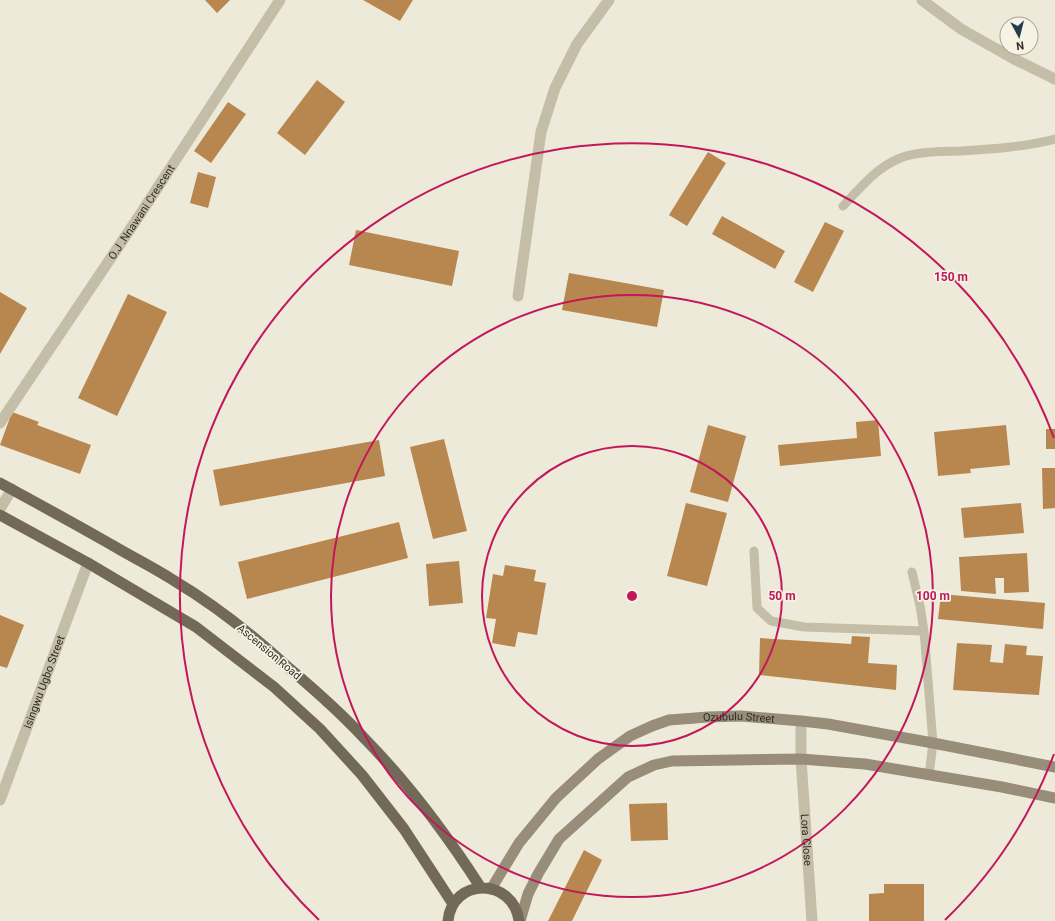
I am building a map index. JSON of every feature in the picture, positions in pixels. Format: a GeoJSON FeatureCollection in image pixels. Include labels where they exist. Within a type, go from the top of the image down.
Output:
{"type":"FeatureCollection","features":[{"type":"Feature","properties":{"kind":"main road","name":"Ascension Road"},"geometry":{"type":"LineString","coordinates":[[0,483],[174,580],[212,606],[269,650],[366,739],[426,809],[486,888]]}},
{"type":"Feature","properties":{"kind":"main road"},"geometry":{"type":"LineString","coordinates":[[0,515],[88,563],[196,627],[235,655],[274,687],[320,729],[362,775],[404,829],[453,904]]}},
{"type":"Feature","properties":{"kind":"main road","name":"Ozubulu Street"},"geometry":{"type":"LineString","coordinates":[[486,888],[519,843],[556,798],[598,759],[630,736],[669,720],[741,716],[828,724],[1055,767]]}},
{"type":"Feature","properties":{"kind":"main road"},"geometry":{"type":"LineString","coordinates":[[519,921],[528,894],[559,839],[628,778],[654,765],[672,761],[801,759],[865,764],[1002,786],[1055,798]]}},
{"type":"Feature","properties":{"kind":"main road"},"geometry":{"type":"LineString","coordinates":[[448,921],[448,914],[457,899],[468,891],[486,888],[500,892],[508,897],[514,905],[519,921]]}},
{"type":"Feature","properties":{"kind":"street","name":"O.J .Nnawani Crescent"},"geometry":{"type":"LineString","coordinates":[[0,423],[141,213],[280,0]]}},
{"type":"Feature","properties":{"kind":"street"},"geometry":{"type":"LineString","coordinates":[[518,296],[541,132],[555,88],[578,44],[609,0]]}},
{"type":"Feature","properties":{"kind":"street"},"geometry":{"type":"LineString","coordinates":[[922,0],[961,29],[1014,59],[1055,79]]}},
{"type":"Feature","properties":{"kind":"street"},"geometry":{"type":"LineString","coordinates":[[0,509],[12,489]]}},
{"type":"Feature","properties":{"kind":"street","name":"Isingwu Ugbo Street"},"geometry":{"type":"LineString","coordinates":[[0,800],[88,563]]}},
{"type":"Feature","properties":{"kind":"street","name":"Lora Close"},"geometry":{"type":"LineString","coordinates":[[801,721],[801,759],[812,921]]}},
{"type":"Feature","properties":{"kind":"lane"},"geometry":{"type":"LineString","coordinates":[[842,206],[873,174],[898,159],[911,155],[946,151],[1000,148],[1038,143],[1055,139]]}},
{"type":"Feature","properties":{"kind":"lane"},"geometry":{"type":"LineString","coordinates":[[754,551],[757,608],[771,622],[804,627],[924,631]]}},
{"type":"Feature","properties":{"kind":"lane"},"geometry":{"type":"LineString","coordinates":[[912,572],[924,631],[933,743],[929,775]]}},
{"type":"Feature","properties":{"kind":"building"},"geometry":{"type":"Polygon","coordinates":[[[205,0],[230,0],[217,13],[205,0]]]}},
{"type":"Feature","properties":{"kind":"building"},"geometry":{"type":"Polygon","coordinates":[[[363,0],[413,0],[400,21],[363,0]]]}},
{"type":"Feature","properties":{"kind":"building"},"geometry":{"type":"Polygon","coordinates":[[[317,80],[345,102],[305,155],[277,133],[317,80]]]}},
{"type":"Feature","properties":{"kind":"building"},"geometry":{"type":"Polygon","coordinates":[[[228,102],[246,114],[211,163],[194,151],[228,102]]]}},
{"type":"Feature","properties":{"kind":"building"},"geometry":{"type":"Polygon","coordinates":[[[708,152],[726,163],[687,226],[669,215],[708,152]]]}},
{"type":"Feature","properties":{"kind":"building"},"geometry":{"type":"Polygon","coordinates":[[[198,172],[216,177],[208,208],[190,203],[198,172]]]}},
{"type":"Feature","properties":{"kind":"building"},"geometry":{"type":"Polygon","coordinates":[[[722,216],[785,251],[775,269],[712,234],[722,216]]]}},
{"type":"Feature","properties":{"kind":"building"},"geometry":{"type":"Polygon","coordinates":[[[825,222],[844,231],[813,292],[794,282],[825,222]]]}},
{"type":"Feature","properties":{"kind":"building"},"geometry":{"type":"Polygon","coordinates":[[[356,230],[459,251],[452,286],[349,265],[356,230]]]}},
{"type":"Feature","properties":{"kind":"building"},"geometry":{"type":"Polygon","coordinates":[[[569,273],[664,290],[657,327],[562,310],[569,273]]]}},
{"type":"Feature","properties":{"kind":"building"},"geometry":{"type":"Polygon","coordinates":[[[0,292],[27,308],[0,354],[0,292]]]}},
{"type":"Feature","properties":{"kind":"building"},"geometry":{"type":"Polygon","coordinates":[[[128,294],[167,312],[117,416],[78,398],[128,294]]]}},
{"type":"Feature","properties":{"kind":"building"},"geometry":{"type":"Polygon","coordinates":[[[12,412],[39,422],[37,425],[91,445],[80,474],[0,445],[12,412]]]}},
{"type":"Feature","properties":{"kind":"building"},"geometry":{"type":"Polygon","coordinates":[[[878,420],[881,456],[780,466],[778,445],[857,438],[856,422],[878,420]]]}},
{"type":"Feature","properties":{"kind":"building"},"geometry":{"type":"Polygon","coordinates":[[[708,425],[746,436],[728,502],[690,492],[708,425]]]}},
{"type":"Feature","properties":{"kind":"building"},"geometry":{"type":"Polygon","coordinates":[[[1006,425],[1010,465],[970,469],[971,473],[938,476],[934,432],[1006,425]]]}},
{"type":"Feature","properties":{"kind":"building"},"geometry":{"type":"Polygon","coordinates":[[[1046,429],[1055,429],[1055,449],[1046,449],[1046,429]]]}},
{"type":"Feature","properties":{"kind":"building"},"geometry":{"type":"Polygon","coordinates":[[[444,439],[467,531],[433,539],[410,447],[444,439]]]}},
{"type":"Feature","properties":{"kind":"building"},"geometry":{"type":"Polygon","coordinates":[[[379,440],[385,476],[220,506],[213,470],[379,440]]]}},
{"type":"Feature","properties":{"kind":"building"},"geometry":{"type":"Polygon","coordinates":[[[1042,468],[1055,468],[1055,508],[1043,509],[1042,468]]]}},
{"type":"Feature","properties":{"kind":"building"},"geometry":{"type":"Polygon","coordinates":[[[686,503],[727,513],[707,586],[667,576],[686,503]]]}},
{"type":"Feature","properties":{"kind":"building"},"geometry":{"type":"Polygon","coordinates":[[[1021,503],[1024,533],[964,538],[961,508],[1021,503]]]}},
{"type":"Feature","properties":{"kind":"building"},"geometry":{"type":"Polygon","coordinates":[[[399,522],[408,558],[247,599],[238,562],[399,522]]]}},
{"type":"Feature","properties":{"kind":"building"},"geometry":{"type":"Polygon","coordinates":[[[1027,553],[1029,592],[1004,593],[1004,578],[995,578],[996,594],[961,591],[959,557],[1027,553]]]}},
{"type":"Feature","properties":{"kind":"building"},"geometry":{"type":"Polygon","coordinates":[[[459,561],[463,603],[429,606],[426,564],[459,561]]]}},
{"type":"Feature","properties":{"kind":"building"},"geometry":{"type":"Polygon","coordinates":[[[505,565],[536,570],[534,581],[546,583],[537,635],[518,632],[515,647],[492,643],[496,619],[486,618],[493,574],[503,576],[505,565]]]}},
{"type":"Feature","properties":{"kind":"building"},"geometry":{"type":"Polygon","coordinates":[[[941,594],[1045,603],[1043,629],[938,619],[941,594]]]}},
{"type":"Feature","properties":{"kind":"building"},"geometry":{"type":"Polygon","coordinates":[[[0,615],[24,625],[7,668],[0,666],[0,615]]]}},
{"type":"Feature","properties":{"kind":"building"},"geometry":{"type":"Polygon","coordinates":[[[852,636],[870,637],[868,663],[897,665],[896,690],[759,675],[760,638],[851,644],[852,636]]]}},
{"type":"Feature","properties":{"kind":"building"},"geometry":{"type":"Polygon","coordinates":[[[957,643],[992,645],[990,662],[1003,663],[1005,644],[1027,646],[1026,655],[1043,656],[1039,695],[953,690],[957,643]]]}},
{"type":"Feature","properties":{"kind":"building"},"geometry":{"type":"Polygon","coordinates":[[[667,803],[668,840],[631,841],[629,804],[667,803]]]}},
{"type":"Feature","properties":{"kind":"building"},"geometry":{"type":"Polygon","coordinates":[[[584,850],[602,860],[572,921],[548,921],[584,850]]]}},
{"type":"Feature","properties":{"kind":"building"},"geometry":{"type":"Polygon","coordinates":[[[884,884],[924,884],[924,921],[869,921],[869,894],[884,893],[884,884]]]}}]}
